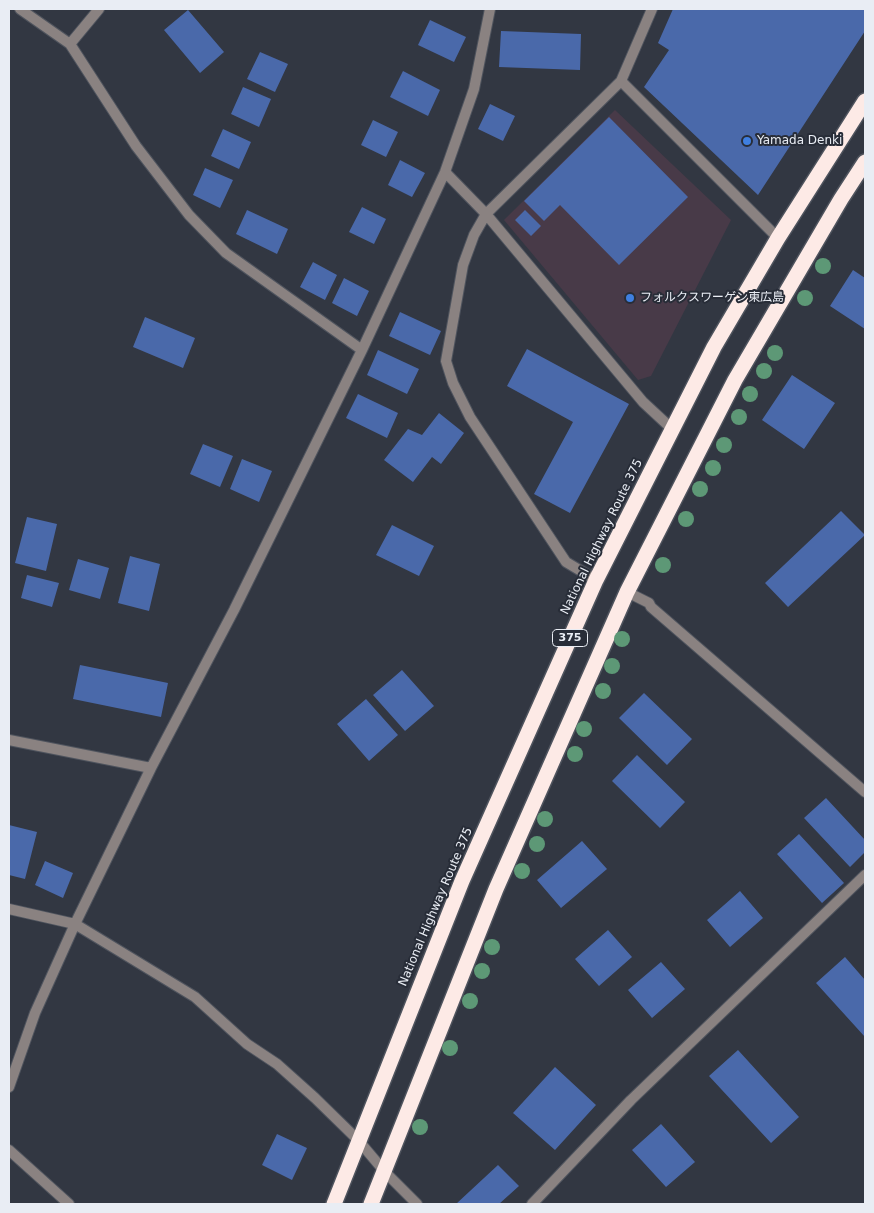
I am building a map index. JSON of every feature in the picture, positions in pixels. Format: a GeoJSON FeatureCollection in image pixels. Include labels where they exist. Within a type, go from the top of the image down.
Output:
{"type":"FeatureCollection","features":[{"type":"Feature","properties":{"kind":"highway","name":"National Highway Route 375"},"geometry":{"type":"LineString","coordinates":[[334,1204],[462,881],[596,580],[714,347],[778,238],[865,101]]}},
{"type":"Feature","properties":{"kind":"highway","name":"375"},"geometry":{"type":"LineString","coordinates":[[371,1204],[496,889],[627,592],[735,380],[841,199],[865,162]]}},
{"type":"Feature","properties":{"kind":"street"},"geometry":{"type":"LineString","coordinates":[[20,9],[70,44],[136,146],[189,216],[226,253],[362,350]]}},
{"type":"Feature","properties":{"kind":"street"},"geometry":{"type":"LineString","coordinates":[[70,44],[99,9]]}},
{"type":"Feature","properties":{"kind":"street"},"geometry":{"type":"LineString","coordinates":[[9,1088],[35,1013],[75,924],[151,768],[234,610],[362,350],[445,172],[474,89],[490,9]]}},
{"type":"Feature","properties":{"kind":"street"},"geometry":{"type":"LineString","coordinates":[[596,580],[566,562],[470,417],[453,383],[446,361],[463,264],[474,235],[486,214],[621,81],[652,9]]}},
{"type":"Feature","properties":{"kind":"street"},"geometry":{"type":"LineString","coordinates":[[621,81],[778,238]]}},
{"type":"Feature","properties":{"kind":"street"},"geometry":{"type":"LineString","coordinates":[[445,172],[486,214],[643,402],[672,428]]}},
{"type":"Feature","properties":{"kind":"street"},"geometry":{"type":"LineString","coordinates":[[627,592],[649,602],[651,607],[865,792]]}},
{"type":"Feature","properties":{"kind":"street"},"geometry":{"type":"LineString","coordinates":[[9,740],[151,768]]}},
{"type":"Feature","properties":{"kind":"street"},"geometry":{"type":"LineString","coordinates":[[532,1204],[631,1100],[865,875]]}},
{"type":"Feature","properties":{"kind":"street"},"geometry":{"type":"LineString","coordinates":[[9,909],[75,924],[195,997],[247,1044],[277,1064],[315,1098],[358,1140],[385,1172],[417,1204]]}},
{"type":"Feature","properties":{"kind":"street"},"geometry":{"type":"LineString","coordinates":[[9,1150],[69,1204]]}},
{"type":"Feature","properties":{"kind":"shaded area","name":"フォルクスワーゲン東広島"},"geometry":{"type":"Polygon","coordinates":[[[615,110],[731,220],[651,376],[638,380],[504,220],[615,110]]]}},
{"type":"Feature","properties":{"kind":"building","name":"Yamada Denki"},"geometry":{"type":"Polygon","coordinates":[[[673,9],[865,9],[865,31],[758,195],[644,87],[669,50],[658,43],[673,9]]]}},
{"type":"Feature","properties":{"kind":"building"},"geometry":{"type":"Polygon","coordinates":[[[188,10],[224,52],[200,73],[164,30],[188,10]]]}},
{"type":"Feature","properties":{"kind":"building"},"geometry":{"type":"Polygon","coordinates":[[[430,20],[466,37],[454,62],[418,45],[430,20]]]}},
{"type":"Feature","properties":{"kind":"building"},"geometry":{"type":"Polygon","coordinates":[[[501,31],[581,34],[580,70],[499,67],[501,31]]]}},
{"type":"Feature","properties":{"kind":"building"},"geometry":{"type":"Polygon","coordinates":[[[260,52],[288,64],[275,92],[247,79],[260,52]]]}},
{"type":"Feature","properties":{"kind":"building"},"geometry":{"type":"Polygon","coordinates":[[[403,71],[440,90],[428,116],[390,97],[403,71]]]}},
{"type":"Feature","properties":{"kind":"building"},"geometry":{"type":"Polygon","coordinates":[[[243,87],[271,99],[259,127],[231,114],[243,87]]]}},
{"type":"Feature","properties":{"kind":"building"},"geometry":{"type":"Polygon","coordinates":[[[490,104],[515,116],[503,141],[478,129],[490,104]]]}},
{"type":"Feature","properties":{"kind":"building"},"geometry":{"type":"Polygon","coordinates":[[[609,117],[688,197],[619,265],[560,205],[544,221],[524,201],[609,117]]]}},
{"type":"Feature","properties":{"kind":"building"},"geometry":{"type":"Polygon","coordinates":[[[373,120],[398,132],[386,157],[361,145],[373,120]]]}},
{"type":"Feature","properties":{"kind":"building"},"geometry":{"type":"Polygon","coordinates":[[[223,129],[251,142],[239,169],[211,156],[223,129]]]}},
{"type":"Feature","properties":{"kind":"building"},"geometry":{"type":"Polygon","coordinates":[[[400,160],[425,173],[412,197],[388,185],[400,160]]]}},
{"type":"Feature","properties":{"kind":"building"},"geometry":{"type":"Polygon","coordinates":[[[205,168],[233,180],[220,208],[193,195],[205,168]]]}},
{"type":"Feature","properties":{"kind":"building"},"geometry":{"type":"Polygon","coordinates":[[[362,207],[386,219],[374,244],[349,232],[362,207]]]}},
{"type":"Feature","properties":{"kind":"building"},"geometry":{"type":"Polygon","coordinates":[[[247,210],[288,229],[277,254],[236,234],[247,210]]]}},
{"type":"Feature","properties":{"kind":"building"},"geometry":{"type":"Polygon","coordinates":[[[525,210],[541,226],[531,236],[515,220],[525,210]]]}},
{"type":"Feature","properties":{"kind":"building"},"geometry":{"type":"Polygon","coordinates":[[[313,262],[337,275],[325,300],[300,287],[313,262]]]}},
{"type":"Feature","properties":{"kind":"building"},"geometry":{"type":"Polygon","coordinates":[[[853,270],[865,278],[865,329],[830,306],[853,270]]]}},
{"type":"Feature","properties":{"kind":"building"},"geometry":{"type":"Polygon","coordinates":[[[344,278],[369,291],[357,316],[332,303],[344,278]]]}},
{"type":"Feature","properties":{"kind":"building"},"geometry":{"type":"Polygon","coordinates":[[[400,312],[441,331],[430,355],[389,336],[400,312]]]}},
{"type":"Feature","properties":{"kind":"building"},"geometry":{"type":"Polygon","coordinates":[[[145,317],[195,338],[183,368],[133,347],[145,317]]]}},
{"type":"Feature","properties":{"kind":"building"},"geometry":{"type":"Polygon","coordinates":[[[527,349],[629,404],[570,513],[534,494],[573,422],[507,386],[527,349]]]}},
{"type":"Feature","properties":{"kind":"building"},"geometry":{"type":"Polygon","coordinates":[[[378,350],[419,369],[407,394],[367,375],[378,350]]]}},
{"type":"Feature","properties":{"kind":"building"},"geometry":{"type":"Polygon","coordinates":[[[792,375],[835,403],[804,449],[762,420],[792,375]]]}},
{"type":"Feature","properties":{"kind":"building"},"geometry":{"type":"Polygon","coordinates":[[[358,394],[398,413],[387,438],[346,418],[358,394]]]}},
{"type":"Feature","properties":{"kind":"building"},"geometry":{"type":"Polygon","coordinates":[[[439,413],[464,433],[441,464],[432,457],[413,482],[384,460],[408,429],[422,435],[439,413]]]}},
{"type":"Feature","properties":{"kind":"building"},"geometry":{"type":"Polygon","coordinates":[[[203,444],[233,456],[220,487],[190,474],[203,444]]]}},
{"type":"Feature","properties":{"kind":"building"},"geometry":{"type":"Polygon","coordinates":[[[242,459],[272,471],[259,502],[230,489],[242,459]]]}},
{"type":"Feature","properties":{"kind":"building"},"geometry":{"type":"Polygon","coordinates":[[[841,511],[865,535],[788,607],[765,583],[841,511]]]}},
{"type":"Feature","properties":{"kind":"building"},"geometry":{"type":"Polygon","coordinates":[[[27,517],[57,524],[46,571],[15,563],[27,517]]]}},
{"type":"Feature","properties":{"kind":"building"},"geometry":{"type":"Polygon","coordinates":[[[392,525],[434,546],[419,576],[376,555],[392,525]]]}},
{"type":"Feature","properties":{"kind":"building"},"geometry":{"type":"Polygon","coordinates":[[[130,556],[160,564],[149,611],[118,603],[130,556]]]}},
{"type":"Feature","properties":{"kind":"building"},"geometry":{"type":"Polygon","coordinates":[[[78,559],[109,568],[100,599],[69,590],[78,559]]]}},
{"type":"Feature","properties":{"kind":"building"},"geometry":{"type":"Polygon","coordinates":[[[27,575],[59,583],[52,607],[21,598],[27,575]]]}},
{"type":"Feature","properties":{"kind":"building"},"geometry":{"type":"Polygon","coordinates":[[[80,665],[168,683],[161,717],[73,699],[80,665]]]}},
{"type":"Feature","properties":{"kind":"building"},"geometry":{"type":"Polygon","coordinates":[[[402,670],[434,706],[405,731],[373,695],[402,670]]]}},
{"type":"Feature","properties":{"kind":"building"},"geometry":{"type":"Polygon","coordinates":[[[644,693],[692,739],[667,765],[619,718],[644,693]]]}},
{"type":"Feature","properties":{"kind":"building"},"geometry":{"type":"Polygon","coordinates":[[[366,699],[398,735],[369,761],[337,724],[366,699]]]}},
{"type":"Feature","properties":{"kind":"building"},"geometry":{"type":"Polygon","coordinates":[[[637,755],[685,802],[660,828],[612,781],[637,755]]]}},
{"type":"Feature","properties":{"kind":"building"},"geometry":{"type":"Polygon","coordinates":[[[826,798],[865,840],[865,852],[850,867],[804,818],[826,798]]]}},
{"type":"Feature","properties":{"kind":"building"},"geometry":{"type":"Polygon","coordinates":[[[9,825],[37,832],[25,879],[9,875],[9,825]]]}},
{"type":"Feature","properties":{"kind":"building"},"geometry":{"type":"Polygon","coordinates":[[[799,834],[844,883],[822,903],[777,854],[799,834]]]}},
{"type":"Feature","properties":{"kind":"building"},"geometry":{"type":"Polygon","coordinates":[[[582,841],[607,869],[561,908],[537,880],[582,841]]]}},
{"type":"Feature","properties":{"kind":"building"},"geometry":{"type":"Polygon","coordinates":[[[45,861],[73,873],[63,898],[35,885],[45,861]]]}},
{"type":"Feature","properties":{"kind":"building"},"geometry":{"type":"Polygon","coordinates":[[[740,891],[763,918],[730,947],[707,920],[740,891]]]}},
{"type":"Feature","properties":{"kind":"building"},"geometry":{"type":"Polygon","coordinates":[[[608,930],[632,957],[599,986],[575,959],[608,930]]]}},
{"type":"Feature","properties":{"kind":"building"},"geometry":{"type":"Polygon","coordinates":[[[845,957],[865,980],[865,1037],[816,983],[845,957]]]}},
{"type":"Feature","properties":{"kind":"building"},"geometry":{"type":"Polygon","coordinates":[[[661,962],[685,989],[652,1018],[628,990],[661,962]]]}},
{"type":"Feature","properties":{"kind":"building"},"geometry":{"type":"Polygon","coordinates":[[[738,1050],[799,1117],[771,1143],[709,1076],[738,1050]]]}},
{"type":"Feature","properties":{"kind":"building"},"geometry":{"type":"Polygon","coordinates":[[[555,1067],[596,1105],[555,1150],[513,1113],[555,1067]]]}},
{"type":"Feature","properties":{"kind":"building"},"geometry":{"type":"Polygon","coordinates":[[[661,1124],[695,1162],[666,1187],[632,1150],[661,1124]]]}},
{"type":"Feature","properties":{"kind":"building"},"geometry":{"type":"Polygon","coordinates":[[[277,1134],[307,1148],[292,1180],[262,1165],[277,1134]]]}},
{"type":"Feature","properties":{"kind":"building"},"geometry":{"type":"Polygon","coordinates":[[[498,1165],[519,1186],[499,1204],[456,1204],[498,1165]]]}},
{"type":"Feature","properties":{"kind":"place","name":"Yamada Denki"},"geometry":{"type":"Point","coordinates":[747,141]}},
{"type":"Feature","properties":{"kind":"place","name":"フォルクスワーゲン東広島"},"geometry":{"type":"Point","coordinates":[630,298]}}]}
